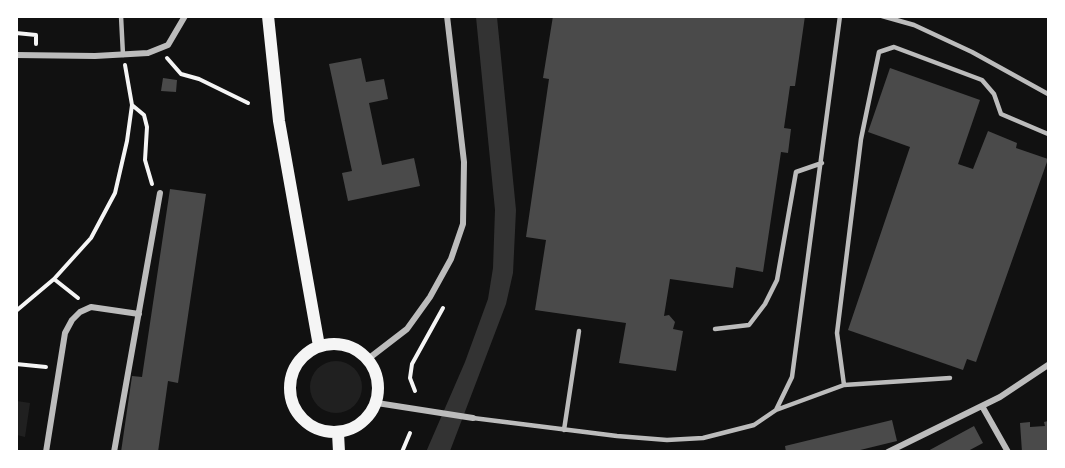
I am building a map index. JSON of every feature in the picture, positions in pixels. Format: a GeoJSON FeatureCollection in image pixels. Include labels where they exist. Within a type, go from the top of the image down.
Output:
{"type":"FeatureCollection","features":[{"type":"Feature","properties":{"kind":"main road"},"geometry":{"type":"LineString","coordinates":[[268,16],[279,121],[319,346]]}},
{"type":"Feature","properties":{"kind":"main road"},"geometry":{"type":"LineString","coordinates":[[346,345],[368,359],[376,372],[379,387],[376,403],[370,415],[360,424],[338,433],[321,431],[308,425],[298,415],[292,403],[291,376],[297,363],[306,353],[319,346],[346,345]]}},
{"type":"Feature","properties":{"kind":"main road"},"geometry":{"type":"LineString","coordinates":[[338,433],[339,452]]}},
{"type":"Feature","properties":{"kind":"street"},"geometry":{"type":"LineString","coordinates":[[16,55],[123,55],[160,50],[174,38],[184,16]]}},
{"type":"Feature","properties":{"kind":"street"},"geometry":{"type":"LineString","coordinates":[[368,359],[407,329],[430,297],[451,259],[463,224],[464,162],[447,16]]}},
{"type":"Feature","properties":{"kind":"street"},"geometry":{"type":"LineString","coordinates":[[114,452],[160,193]]}},
{"type":"Feature","properties":{"kind":"street"},"geometry":{"type":"LineString","coordinates":[[46,452],[65,333],[72,320],[80,312],[91,307],[139,314]]}},
{"type":"Feature","properties":{"kind":"street"},"geometry":{"type":"LineString","coordinates":[[888,452],[982,406],[1048,366]]}},
{"type":"Feature","properties":{"kind":"street"},"geometry":{"type":"LineString","coordinates":[[376,403],[473,418]]}},
{"type":"Feature","properties":{"kind":"street"},"geometry":{"type":"LineString","coordinates":[[982,406],[1008,452]]}},
{"type":"Feature","properties":{"kind":"lane"},"geometry":{"type":"LineString","coordinates":[[121,16],[123,55]]}},
{"type":"Feature","properties":{"kind":"lane"},"geometry":{"type":"LineString","coordinates":[[776,410],[792,377],[840,16]]}},
{"type":"Feature","properties":{"kind":"lane"},"geometry":{"type":"LineString","coordinates":[[882,16],[914,25],[972,52],[1048,94]]}},
{"type":"Feature","properties":{"kind":"lane"},"geometry":{"type":"LineString","coordinates":[[844,386],[837,333],[861,139],[879,52],[894,48],[982,80],[994,94],[1001,114],[1048,134]]}},
{"type":"Feature","properties":{"kind":"lane"},"geometry":{"type":"LineString","coordinates":[[715,329],[749,325],[765,304],[777,280],[796,172],[822,163]]}},
{"type":"Feature","properties":{"kind":"lane"},"geometry":{"type":"LineString","coordinates":[[564,430],[579,331]]}},
{"type":"Feature","properties":{"kind":"lane"},"geometry":{"type":"LineString","coordinates":[[473,418],[667,441],[703,438],[754,425],[776,410],[844,386],[950,378]]}},
{"type":"Feature","properties":{"kind":"path"},"geometry":{"type":"LineString","coordinates":[[160,50],[181,74],[199,79],[248,103]]}},
{"type":"Feature","properties":{"kind":"path"},"geometry":{"type":"LineString","coordinates":[[16,311],[54,279],[91,238],[115,193],[127,141],[132,105],[123,55]]}},
{"type":"Feature","properties":{"kind":"path"},"geometry":{"type":"LineString","coordinates":[[132,105],[144,115],[147,127],[145,159],[150,181],[160,193]]}},
{"type":"Feature","properties":{"kind":"path"},"geometry":{"type":"LineString","coordinates":[[54,279],[91,307]]}},
{"type":"Feature","properties":{"kind":"path"},"geometry":{"type":"LineString","coordinates":[[415,391],[411,378],[412,364],[443,308]]}},
{"type":"Feature","properties":{"kind":"path"},"geometry":{"type":"LineString","coordinates":[[16,364],[58,369]]}},
{"type":"Feature","properties":{"kind":"path"},"geometry":{"type":"LineString","coordinates":[[402,452],[410,433]]}},
{"type":"Feature","properties":{"kind":"shaded area"},"geometry":{"type":"Polygon","coordinates":[[[476,17],[497,17],[516,210],[513,273],[506,304],[450,451],[426,452],[465,362],[488,299],[493,268],[495,210],[476,17]]]}},
{"type":"Feature","properties":{"kind":"shaded area"},"geometry":{"type":"Polygon","coordinates":[[[331,361],[341,361],[355,368],[362,387],[355,406],[341,413],[331,413],[321,409],[314,402],[310,392],[310,382],[314,372],[321,365],[331,361]]]}},
{"type":"Feature","properties":{"kind":"shaded area"},"geometry":{"type":"Polygon","coordinates":[[[17,401],[30,403],[25,437],[17,435],[17,401]]]}},
{"type":"Feature","properties":{"kind":"building"},"geometry":{"type":"Polygon","coordinates":[[[553,16],[805,16],[795,86],[790,86],[784,128],[791,129],[788,153],[781,152],[763,272],[736,267],[733,288],[670,279],[664,316],[669,315],[675,322],[673,329],[683,331],[676,371],[619,363],[626,323],[535,310],[546,240],[526,237],[549,79],[543,78],[553,16]]]}},
{"type":"Feature","properties":{"kind":"building"},"geometry":{"type":"Polygon","coordinates":[[[361,58],[366,82],[384,79],[388,99],[369,103],[382,165],[414,158],[420,186],[348,201],[342,173],[352,171],[329,64],[361,58]]]}},
{"type":"Feature","properties":{"kind":"building"},"geometry":{"type":"Polygon","coordinates":[[[890,68],[980,100],[958,164],[973,169],[988,131],[1017,143],[1016,148],[1048,159],[976,362],[967,359],[963,370],[848,330],[910,147],[868,132],[890,68]]]}},
{"type":"Feature","properties":{"kind":"building"},"geometry":{"type":"Polygon","coordinates":[[[163,78],[177,80],[176,92],[161,91],[163,78]]]}},
{"type":"Feature","properties":{"kind":"building"},"geometry":{"type":"Polygon","coordinates":[[[170,189],[206,194],[178,383],[168,381],[158,452],[121,452],[132,376],[142,377],[170,189]]]}},
{"type":"Feature","properties":{"kind":"building"},"geometry":{"type":"Polygon","coordinates":[[[892,420],[897,441],[852,452],[786,452],[785,446],[892,420]]]}},
{"type":"Feature","properties":{"kind":"building"},"geometry":{"type":"Polygon","coordinates":[[[1048,421],[1048,452],[1022,452],[1020,423],[1030,422],[1030,427],[1045,426],[1044,422],[1048,421]]]}},
{"type":"Feature","properties":{"kind":"building"},"geometry":{"type":"Polygon","coordinates":[[[974,426],[983,443],[968,451],[926,452],[974,426]]]}}]}
